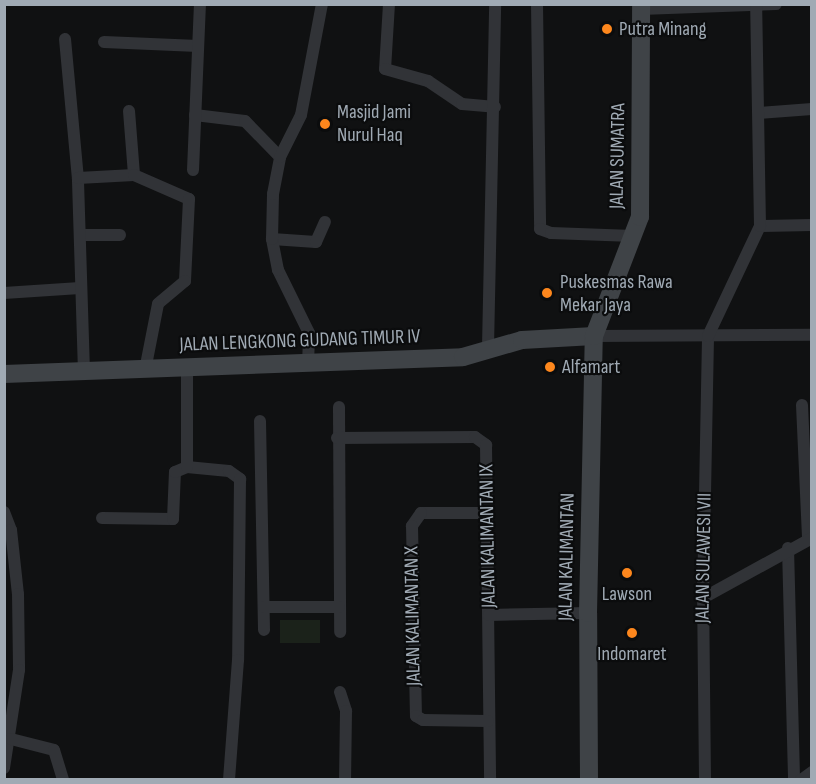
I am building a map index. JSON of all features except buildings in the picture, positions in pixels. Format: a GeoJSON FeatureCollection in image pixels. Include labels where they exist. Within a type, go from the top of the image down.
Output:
{"type":"FeatureCollection","features":[{"type":"Feature","properties":{"kind":"street"},"geometry":{"type":"LineString","coordinates":[[193,170],[200,4]]}},
{"type":"Feature","properties":{"kind":"street"},"geometry":{"type":"LineString","coordinates":[[308,365],[309,333],[278,270],[272,239],[273,194],[280,157],[302,115],[322,4]]}},
{"type":"Feature","properties":{"kind":"street"},"geometry":{"type":"LineString","coordinates":[[389,4],[385,69],[428,81],[462,104],[495,107]]}},
{"type":"Feature","properties":{"kind":"street"},"geometry":{"type":"LineString","coordinates":[[488,347],[495,107],[495,4]]}},
{"type":"Feature","properties":{"kind":"street"},"geometry":{"type":"LineString","coordinates":[[537,4],[540,229],[551,233],[633,236]]}},
{"type":"Feature","properties":{"kind":"street"},"geometry":{"type":"LineString","coordinates":[[641,7],[776,4]]}},
{"type":"Feature","properties":{"kind":"street"},"geometry":{"type":"LineString","coordinates":[[708,336],[760,226],[756,5]]}},
{"type":"Feature","properties":{"kind":"street","name":"JALAN SUMATRA"},"geometry":{"type":"LineString","coordinates":[[594,336],[633,236],[642,196],[641,7]]}},
{"type":"Feature","properties":{"kind":"street"},"geometry":{"type":"LineString","coordinates":[[65,39],[78,178],[84,372]]}},
{"type":"Feature","properties":{"kind":"street"},"geometry":{"type":"LineString","coordinates":[[104,42],[198,46]]}},
{"type":"Feature","properties":{"kind":"street"},"geometry":{"type":"LineString","coordinates":[[759,113],[812,109]]}},
{"type":"Feature","properties":{"kind":"street"},"geometry":{"type":"LineString","coordinates":[[129,111],[134,175]]}},
{"type":"Feature","properties":{"kind":"street"},"geometry":{"type":"LineString","coordinates":[[195,115],[245,121],[280,157]]}},
{"type":"Feature","properties":{"kind":"street"},"geometry":{"type":"LineString","coordinates":[[78,178],[134,175],[189,199],[185,281],[183,287],[158,304],[146,370]]}},
{"type":"Feature","properties":{"kind":"street"},"geometry":{"type":"LineString","coordinates":[[272,239],[316,242],[325,222]]}},
{"type":"Feature","properties":{"kind":"street"},"geometry":{"type":"LineString","coordinates":[[760,226],[812,225]]}},
{"type":"Feature","properties":{"kind":"street"},"geometry":{"type":"LineString","coordinates":[[80,235],[120,235]]}},
{"type":"Feature","properties":{"kind":"street"},"geometry":{"type":"LineString","coordinates":[[4,293],[80,288]]}},
{"type":"Feature","properties":{"kind":"street"},"geometry":{"type":"LineString","coordinates":[[594,336],[812,335]]}},
{"type":"Feature","properties":{"kind":"street","name":"JALAN LENGKONG GUDANG TIMUR IV"},"geometry":{"type":"LineString","coordinates":[[4,374],[308,365],[464,357],[488,347],[542,337],[594,336]]}},
{"type":"Feature","properties":{"kind":"street","name":"JALAN KALIMANTAN"},"geometry":{"type":"LineString","coordinates":[[590,780],[588,613],[594,336]]}},
{"type":"Feature","properties":{"kind":"street","name":"JALAN SULAWESI VII"},"geometry":{"type":"LineString","coordinates":[[705,780],[703,598],[708,336]]}},
{"type":"Feature","properties":{"kind":"street"},"geometry":{"type":"LineString","coordinates":[[187,368],[187,467]]}},
{"type":"Feature","properties":{"kind":"street"},"geometry":{"type":"LineString","coordinates":[[703,598],[788,548],[810,538],[807,444],[802,405]]}},
{"type":"Feature","properties":{"kind":"street"},"geometry":{"type":"LineString","coordinates":[[339,407],[337,438],[340,632]]}},
{"type":"Feature","properties":{"kind":"street"},"geometry":{"type":"LineString","coordinates":[[260,421],[264,630]]}},
{"type":"Feature","properties":{"kind":"street","name":"JALAN KALIMANTAN IX"},"geometry":{"type":"LineString","coordinates":[[337,438],[483,440],[487,451],[490,780]]}},
{"type":"Feature","properties":{"kind":"street"},"geometry":{"type":"LineString","coordinates":[[102,519],[173,519],[175,472],[187,467],[229,471],[240,479],[238,660],[229,780]]}},
{"type":"Feature","properties":{"kind":"street"},"geometry":{"type":"LineString","coordinates":[[4,512],[11,530],[18,594],[19,669],[11,740],[4,768]]}},
{"type":"Feature","properties":{"kind":"street","name":"JALAN KALIMANTAN X"},"geometry":{"type":"LineString","coordinates":[[488,513],[421,513],[412,526],[416,716],[423,720],[488,721]]}},
{"type":"Feature","properties":{"kind":"street"},"geometry":{"type":"LineString","coordinates":[[788,548],[794,780]]}},
{"type":"Feature","properties":{"kind":"street"},"geometry":{"type":"LineString","coordinates":[[264,607],[339,607]]}},
{"type":"Feature","properties":{"kind":"street"},"geometry":{"type":"LineString","coordinates":[[489,615],[588,613]]}},
{"type":"Feature","properties":{"kind":"street"},"geometry":{"type":"LineString","coordinates":[[340,692],[346,711],[345,780]]}},
{"type":"Feature","properties":{"kind":"street"},"geometry":{"type":"LineString","coordinates":[[11,740],[54,750],[63,780]]}},
{"type":"Feature","properties":{"kind":"street"},"geometry":{"type":"LineString","coordinates":[[801,780],[812,772]]}},
{"type":"Feature","properties":{"kind":"shaded area"},"geometry":{"type":"Polygon","coordinates":[[[280,620],[320,620],[320,643],[280,643],[280,620]]]}},
{"type":"Feature","properties":{"kind":"place","name":"Putra Minang"},"geometry":{"type":"Point","coordinates":[607,29]}},
{"type":"Feature","properties":{"kind":"place","name":"Masjid Jami Nurul Haq"},"geometry":{"type":"Point","coordinates":[325,124]}},
{"type":"Feature","properties":{"kind":"place","name":"Puskesmas Rawa Mekar Jaya"},"geometry":{"type":"Point","coordinates":[547,293]}},
{"type":"Feature","properties":{"kind":"place","name":"Alfamart"},"geometry":{"type":"Point","coordinates":[550,367]}},
{"type":"Feature","properties":{"kind":"place","name":"Lawson"},"geometry":{"type":"Point","coordinates":[627,573]}},
{"type":"Feature","properties":{"kind":"place","name":"Indomaret"},"geometry":{"type":"Point","coordinates":[632,633]}}]}
